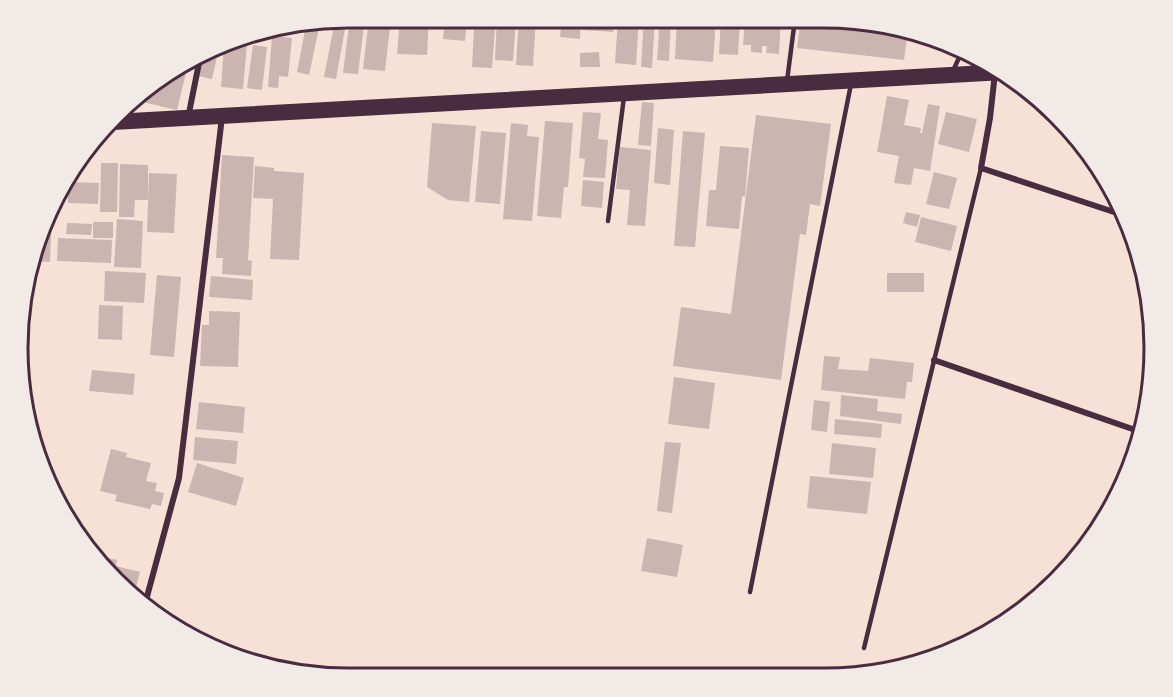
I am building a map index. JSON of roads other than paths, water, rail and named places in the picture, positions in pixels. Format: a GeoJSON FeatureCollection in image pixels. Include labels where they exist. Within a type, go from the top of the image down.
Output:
{"type":"FeatureCollection","features":[{"type":"Feature","properties":{"kind":"highway"},"geometry":{"type":"LineString","coordinates":[[123,122],[987,73]]}},
{"type":"Feature","properties":{"kind":"street"},"geometry":{"type":"LineString","coordinates":[[188,118],[198,66]]}},
{"type":"Feature","properties":{"kind":"street"},"geometry":{"type":"LineString","coordinates":[[998,80],[981,168],[1113,212]]}},
{"type":"Feature","properties":{"kind":"street"},"geometry":{"type":"LineString","coordinates":[[147,596],[179,478],[222,117]]}},
{"type":"Feature","properties":{"kind":"street"},"geometry":{"type":"LineString","coordinates":[[934,360],[1134,430]]}},
{"type":"Feature","properties":{"kind":"lane"},"geometry":{"type":"LineString","coordinates":[[787,85],[794,28]]}},
{"type":"Feature","properties":{"kind":"lane"},"geometry":{"type":"LineString","coordinates":[[950,76],[958,58]]}},
{"type":"Feature","properties":{"kind":"lane"},"geometry":{"type":"LineString","coordinates":[[750,592],[852,81]]}},
{"type":"Feature","properties":{"kind":"lane"},"geometry":{"type":"LineString","coordinates":[[608,220],[624,94]]}},
{"type":"Feature","properties":{"kind":"lane"},"geometry":{"type":"LineString","coordinates":[[864,648],[981,168]]}}]}
